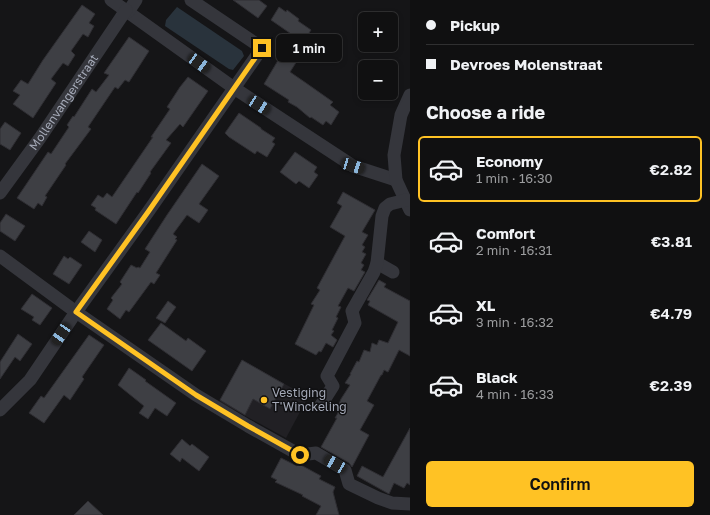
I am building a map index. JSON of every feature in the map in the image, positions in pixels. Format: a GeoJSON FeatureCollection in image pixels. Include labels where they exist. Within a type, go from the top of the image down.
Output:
{"type":"FeatureCollection","features":[{"type":"Feature","properties":{"kind":"street"},"geometry":{"type":"LineString","coordinates":[[111,0],[234,88],[353,166],[396,180]]}},
{"type":"Feature","properties":{"kind":"street","name":"Mollenvangerstraat"},"geometry":{"type":"LineString","coordinates":[[0,193],[136,0]]}},
{"type":"Feature","properties":{"kind":"street"},"geometry":{"type":"LineString","coordinates":[[0,410],[30,380],[76,312],[262,48],[191,0]]}},
{"type":"Feature","properties":{"kind":"street"},"geometry":{"type":"LineString","coordinates":[[321,405],[333,386],[327,376],[355,324],[352,311],[374,272],[377,263],[382,216],[385,208],[390,204],[408,205],[396,180],[394,155],[401,115],[410,94]]}},
{"type":"Feature","properties":{"kind":"street"},"geometry":{"type":"LineString","coordinates":[[0,256],[76,312],[196,395],[300,455],[316,453],[345,470],[349,484],[392,503],[410,504]]}},
{"type":"Feature","properties":{"kind":"street"},"geometry":{"type":"LineString","coordinates":[[377,263],[393,272]]}},
{"type":"Feature","properties":{"kind":"shaded area"},"geometry":{"type":"Polygon","coordinates":[[[177,7],[242,51],[244,56],[233,70],[229,69],[165,26],[166,20],[177,7]]]}},
{"type":"Feature","properties":{"kind":"shaded area","name":"Vestiging T'Winckeling"},"geometry":{"type":"Polygon","coordinates":[[[242,360],[308,397],[286,438],[220,402],[242,360]]]}},
{"type":"Feature","properties":{"kind":"building"},"geometry":{"type":"Polygon","coordinates":[[[233,0],[259,0],[267,6],[258,18],[233,0]]]}},
{"type":"Feature","properties":{"kind":"building"},"geometry":{"type":"Polygon","coordinates":[[[82,5],[95,14],[89,23],[94,26],[88,37],[83,34],[71,51],[75,55],[68,66],[63,63],[51,79],[56,83],[33,118],[13,104],[20,95],[13,91],[21,80],[28,84],[82,5]]]}},
{"type":"Feature","properties":{"kind":"building"},"geometry":{"type":"Polygon","coordinates":[[[279,7],[286,12],[287,10],[299,19],[298,21],[311,30],[305,39],[309,42],[290,72],[333,102],[330,105],[339,112],[331,125],[326,121],[323,125],[311,117],[310,118],[297,107],[288,102],[289,100],[264,84],[283,52],[287,55],[297,38],[271,20],[279,7]]]}},
{"type":"Feature","properties":{"kind":"building"},"geometry":{"type":"Polygon","coordinates":[[[129,37],[149,51],[129,82],[125,80],[118,89],[115,87],[88,127],[91,129],[65,164],[66,165],[45,196],[47,197],[42,206],[38,203],[34,209],[17,198],[48,152],[51,154],[69,127],[67,125],[92,89],[96,92],[109,75],[104,73],[129,37]]]}},
{"type":"Feature","properties":{"kind":"building"},"geometry":{"type":"Polygon","coordinates":[[[188,77],[208,91],[183,127],[180,124],[166,140],[171,143],[116,224],[95,210],[96,208],[91,205],[98,195],[103,198],[107,193],[112,197],[153,137],[151,137],[170,109],[167,107],[188,77]]]}},
{"type":"Feature","properties":{"kind":"building"},"geometry":{"type":"Polygon","coordinates":[[[239,113],[275,138],[272,142],[275,144],[267,157],[257,151],[255,154],[225,133],[239,113]]]}},
{"type":"Feature","properties":{"kind":"building"},"geometry":{"type":"Polygon","coordinates":[[[5,122],[21,133],[10,150],[0,144],[0,129],[5,122]]]}},
{"type":"Feature","properties":{"kind":"building"},"geometry":{"type":"Polygon","coordinates":[[[295,152],[317,167],[314,172],[318,175],[309,188],[299,181],[296,184],[280,172],[295,152]]]}},
{"type":"Feature","properties":{"kind":"building"},"geometry":{"type":"Polygon","coordinates":[[[202,164],[219,176],[199,204],[208,210],[199,223],[187,215],[173,234],[177,237],[175,239],[177,240],[156,273],[160,275],[154,284],[151,282],[129,312],[126,310],[120,319],[107,309],[113,300],[111,298],[122,284],[120,282],[131,265],[140,268],[150,252],[145,249],[202,164]]]}},
{"type":"Feature","properties":{"kind":"building"},"geometry":{"type":"Polygon","coordinates":[[[343,192],[375,210],[362,232],[368,235],[362,245],[365,247],[362,252],[366,254],[361,263],[364,265],[361,270],[365,272],[354,291],[348,288],[338,306],[341,307],[336,317],[338,318],[332,330],[334,331],[331,335],[337,340],[333,347],[326,343],[321,352],[319,351],[316,355],[295,344],[314,305],[311,304],[320,290],[317,288],[345,236],[330,227],[342,206],[337,203],[343,192]]]}},
{"type":"Feature","properties":{"kind":"building"},"geometry":{"type":"Polygon","coordinates":[[[6,214],[25,226],[15,241],[0,231],[0,223],[6,214]]]}},
{"type":"Feature","properties":{"kind":"building"},"geometry":{"type":"Polygon","coordinates":[[[89,231],[102,240],[95,252],[81,242],[89,231]]]}},
{"type":"Feature","properties":{"kind":"building"},"geometry":{"type":"Polygon","coordinates":[[[64,256],[68,259],[70,257],[82,265],[69,284],[53,274],[64,256]]]}},
{"type":"Feature","properties":{"kind":"building"},"geometry":{"type":"Polygon","coordinates":[[[379,280],[386,284],[384,287],[410,301],[410,356],[399,350],[388,372],[384,370],[367,401],[374,405],[360,430],[369,435],[352,467],[349,463],[321,447],[337,418],[335,418],[338,413],[336,411],[341,399],[350,385],[345,383],[357,361],[359,362],[364,350],[370,352],[372,343],[377,345],[379,340],[388,343],[398,322],[368,305],[370,301],[367,300],[379,280]]]}},
{"type":"Feature","properties":{"kind":"building"},"geometry":{"type":"Polygon","coordinates":[[[32,294],[52,308],[40,325],[32,320],[34,317],[21,309],[32,294]]]}},
{"type":"Feature","properties":{"kind":"building"},"geometry":{"type":"Polygon","coordinates":[[[168,301],[176,307],[165,323],[156,318],[168,301]]]}},
{"type":"Feature","properties":{"kind":"building"},"geometry":{"type":"Polygon","coordinates":[[[161,323],[186,341],[188,338],[206,351],[192,371],[148,340],[161,323]]]}},
{"type":"Feature","properties":{"kind":"building"},"geometry":{"type":"Polygon","coordinates":[[[18,334],[32,344],[20,361],[15,357],[0,379],[0,362],[18,334]]]}},
{"type":"Feature","properties":{"kind":"building"},"geometry":{"type":"Polygon","coordinates":[[[89,335],[104,345],[82,377],[84,379],[70,400],[64,395],[44,423],[29,413],[41,396],[44,398],[89,335]]]}},
{"type":"Feature","properties":{"kind":"building"},"geometry":{"type":"Polygon","coordinates":[[[242,360],[284,384],[270,409],[253,399],[245,415],[220,400],[242,360]]]}},
{"type":"Feature","properties":{"kind":"building"},"geometry":{"type":"Polygon","coordinates":[[[129,368],[176,403],[167,416],[155,408],[148,419],[139,413],[144,406],[118,385],[129,368]]]}},
{"type":"Feature","properties":{"kind":"building"},"geometry":{"type":"Polygon","coordinates":[[[410,428],[410,485],[407,483],[404,488],[394,483],[389,494],[357,476],[362,466],[383,477],[410,428]]]}},
{"type":"Feature","properties":{"kind":"building"},"geometry":{"type":"Polygon","coordinates":[[[182,439],[190,446],[192,444],[209,457],[199,471],[182,458],[180,462],[170,454],[182,439]]]}},
{"type":"Feature","properties":{"kind":"building"},"geometry":{"type":"Polygon","coordinates":[[[281,458],[297,466],[299,464],[321,476],[319,479],[335,487],[333,492],[339,515],[316,515],[321,506],[302,496],[303,495],[275,482],[277,480],[271,477],[281,458]]]}},
{"type":"Feature","properties":{"kind":"building"},"geometry":{"type":"Polygon","coordinates":[[[88,501],[103,515],[74,515],[88,501]]]}},
{"type":"Feature","properties":{"kind":"place","name":"Vestiging T'Winckeling"},"geometry":{"type":"Point","coordinates":[264,400]}},
{"type":"Feature","properties":{"kind":"route"},"geometry":{"type":"LineString","coordinates":[[262,48],[148,212],[76,312],[196,395],[300,455]]}}]}
